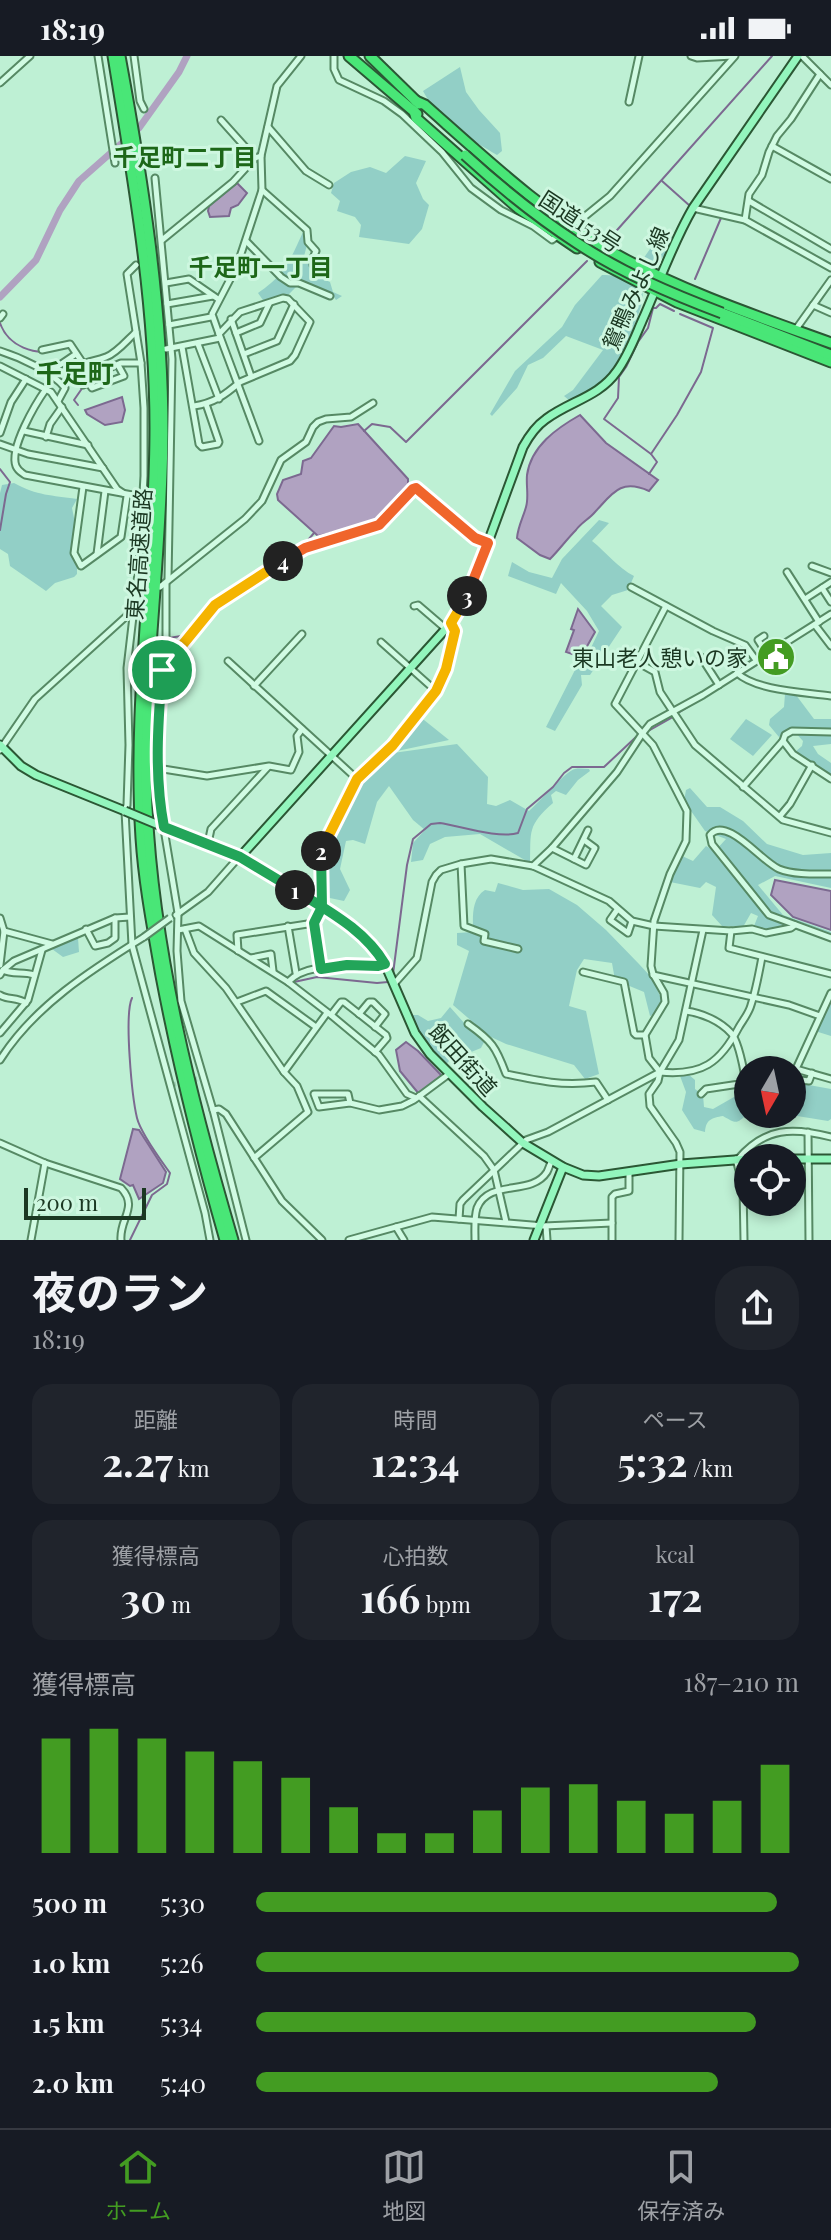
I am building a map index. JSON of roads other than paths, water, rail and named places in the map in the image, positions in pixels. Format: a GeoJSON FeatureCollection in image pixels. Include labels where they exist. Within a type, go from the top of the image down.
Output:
{"type":"FeatureCollection","features":[{"type":"Feature","properties":{"kind":"highway","name":"東名高速道路"},"geometry":{"type":"LineString","coordinates":[[113,56],[124,98]]}},
{"type":"Feature","properties":{"kind":"highway","name":"東名高速道路"},"geometry":{"type":"LineString","coordinates":[[120,56],[157,300],[162,374],[161,486],[147,721],[149,841],[163,943],[184,1053],[207,1146],[235,1236]]}},
{"type":"Feature","properties":{"kind":"highway","name":"国道153号"},"geometry":{"type":"LineString","coordinates":[[371,56],[415,106],[465,155],[521,202],[579,244],[653,284],[831,355]]}},
{"type":"Feature","properties":{"kind":"highway","name":"国道153号"},"geometry":{"type":"LineString","coordinates":[[352,59],[415,106],[521,196],[579,238],[657,281],[723,311],[831,346]]}},
{"type":"Feature","properties":{"kind":"highway"},"geometry":{"type":"LineString","coordinates":[[831,346],[615,254],[523,191],[425,105],[415,106],[416,118],[518,208],[611,269],[710,316],[831,362]]}},
{"type":"Feature","properties":{"kind":"highway","name":"東名高速道路"},"geometry":{"type":"LineString","coordinates":[[134,164],[155,396],[154,489],[139,720],[141,840],[153,929],[173,1036],[225,1240]]}},
{"type":"Feature","properties":{"kind":"main road","name":"鴛鴨みよし線"},"geometry":{"type":"LineString","coordinates":[[240,857],[448,626],[472,586],[516,462],[532,432],[545,420],[592,395],[608,382],[627,354],[677,236],[693,208],[800,56]]}},
{"type":"Feature","properties":{"kind":"main road","name":"飯田街道"},"geometry":{"type":"LineString","coordinates":[[1,747],[36,775],[240,857],[365,937],[385,964],[415,1033],[430,1054],[523,1143],[563,1167],[591,1176],[734,1159]]}},
{"type":"Feature","properties":{"kind":"main road"},"geometry":{"type":"LineString","coordinates":[[809,1159],[831,1159]]}},
{"type":"Feature","properties":{"kind":"main road"},"geometry":{"type":"LineString","coordinates":[[534,1240],[543,1226],[563,1167]]}},
{"type":"Feature","properties":{"kind":"street"},"geometry":{"type":"LineString","coordinates":[[0,83],[30,56]]}},
{"type":"Feature","properties":{"kind":"street"},"geometry":{"type":"LineString","coordinates":[[98,56],[115,163]]}},
{"type":"Feature","properties":{"kind":"street"},"geometry":{"type":"LineString","coordinates":[[134,56],[140,101],[144,109]]}},
{"type":"Feature","properties":{"kind":"street"},"geometry":{"type":"LineString","coordinates":[[259,441],[211,317],[216,297],[237,266],[262,190],[258,157],[277,86],[301,56]]}},
{"type":"Feature","properties":{"kind":"street"},"geometry":{"type":"LineString","coordinates":[[334,56],[334,69],[339,80],[384,101],[402,114],[442,152],[471,188],[552,240],[610,196],[736,56]]}},
{"type":"Feature","properties":{"kind":"street"},"geometry":{"type":"LineString","coordinates":[[371,56],[394,75]]}},
{"type":"Feature","properties":{"kind":"street"},"geometry":{"type":"LineString","coordinates":[[629,102],[639,56]]}},
{"type":"Feature","properties":{"kind":"street"},"geometry":{"type":"LineString","coordinates":[[691,56],[736,56]]}},
{"type":"Feature","properties":{"kind":"street"},"geometry":{"type":"LineString","coordinates":[[800,56],[831,85]]}},
{"type":"Feature","properties":{"kind":"street"},"geometry":{"type":"LineString","coordinates":[[745,220],[749,194],[762,175],[777,136],[820,74]]}},
{"type":"Feature","properties":{"kind":"street"},"geometry":{"type":"LineString","coordinates":[[221,120],[258,157]]}},
{"type":"Feature","properties":{"kind":"street"},"geometry":{"type":"LineString","coordinates":[[268,127],[306,171],[329,185]]}},
{"type":"Feature","properties":{"kind":"street"},"geometry":{"type":"LineString","coordinates":[[772,146],[831,179]]}},
{"type":"Feature","properties":{"kind":"street"},"geometry":{"type":"LineString","coordinates":[[161,244],[258,157]]}},
{"type":"Feature","properties":{"kind":"street"},"geometry":{"type":"LineString","coordinates":[[155,178],[166,283],[173,407],[165,584],[166,639],[156,725],[163,827],[181,930],[194,953],[237,1002],[284,1072],[297,1086],[308,1112],[254,1158]]}},
{"type":"Feature","properties":{"kind":"street"},"geometry":{"type":"LineString","coordinates":[[262,190],[307,230],[308,242],[316,251],[313,265]]}},
{"type":"Feature","properties":{"kind":"street"},"geometry":{"type":"LineString","coordinates":[[749,201],[831,249]]}},
{"type":"Feature","properties":{"kind":"street"},"geometry":{"type":"LineString","coordinates":[[693,208],[745,220],[831,268]]}},
{"type":"Feature","properties":{"kind":"street"},"geometry":{"type":"LineString","coordinates":[[247,241],[290,283],[299,283],[330,296]]}},
{"type":"Feature","properties":{"kind":"street"},"geometry":{"type":"LineString","coordinates":[[136,265],[127,274],[141,363],[144,408],[139,565],[127,668],[131,725],[125,811],[132,945],[210,1240]]}},
{"type":"Feature","properties":{"kind":"street"},"geometry":{"type":"LineString","coordinates":[[166,283],[189,279],[216,297]]}},
{"type":"Feature","properties":{"kind":"street"},"geometry":{"type":"LineString","coordinates":[[795,330],[831,280]]}},
{"type":"Feature","properties":{"kind":"street"},"geometry":{"type":"LineString","coordinates":[[167,304],[216,297]]}},
{"type":"Feature","properties":{"kind":"street"},"geometry":{"type":"LineString","coordinates":[[168,349],[198,344],[219,336],[240,312],[286,298],[310,322],[295,355],[285,364],[251,376],[219,399],[194,406]]}},
{"type":"Feature","properties":{"kind":"street"},"geometry":{"type":"LineString","coordinates":[[236,333],[260,323],[269,303]]}},
{"type":"Feature","properties":{"kind":"street"},"geometry":{"type":"LineString","coordinates":[[244,354],[277,341],[294,304]]}},
{"type":"Feature","properties":{"kind":"street"},"geometry":{"type":"LineString","coordinates":[[813,305],[831,313]]}},
{"type":"Feature","properties":{"kind":"street"},"geometry":{"type":"LineString","coordinates":[[169,325],[211,317]]}},
{"type":"Feature","properties":{"kind":"street"},"geometry":{"type":"LineString","coordinates":[[231,319],[251,376]]}},
{"type":"Feature","properties":{"kind":"street"},"geometry":{"type":"LineString","coordinates":[[88,383],[83,385],[73,374],[82,362],[108,356],[137,332]]}},
{"type":"Feature","properties":{"kind":"street"},"geometry":{"type":"LineString","coordinates":[[198,344],[219,399]]}},
{"type":"Feature","properties":{"kind":"street"},"geometry":{"type":"LineString","coordinates":[[42,350],[72,345],[82,362]]}},
{"type":"Feature","properties":{"kind":"street"},"geometry":{"type":"LineString","coordinates":[[182,347],[199,444],[203,447],[219,442],[206,404]]}},
{"type":"Feature","properties":{"kind":"street"},"geometry":{"type":"LineString","coordinates":[[139,351],[147,350]]}},
{"type":"Feature","properties":{"kind":"street"},"geometry":{"type":"LineString","coordinates":[[0,351],[48,373],[64,386],[46,437]]}},
{"type":"Feature","properties":{"kind":"street"},"geometry":{"type":"LineString","coordinates":[[48,373],[76,354]]}},
{"type":"Feature","properties":{"kind":"street"},"geometry":{"type":"LineString","coordinates":[[118,365],[124,376],[92,388],[85,378],[118,365],[141,363]]}},
{"type":"Feature","properties":{"kind":"street"},"geometry":{"type":"LineString","coordinates":[[0,378],[3,367],[51,392],[117,489],[127,496]]}},
{"type":"Feature","properties":{"kind":"street"},"geometry":{"type":"LineString","coordinates":[[0,433],[11,402],[26,379]]}},
{"type":"Feature","properties":{"kind":"street"},"geometry":{"type":"LineString","coordinates":[[46,389],[27,418],[16,451],[16,464],[25,475],[143,497]]}},
{"type":"Feature","properties":{"kind":"street"},"geometry":{"type":"LineString","coordinates":[[165,584],[245,519],[262,501],[281,460],[306,442],[318,422],[351,417],[373,403]]}},
{"type":"Feature","properties":{"kind":"street"},"geometry":{"type":"LineString","coordinates":[[24,431],[89,445]]}},
{"type":"Feature","properties":{"kind":"street"},"geometry":{"type":"LineString","coordinates":[[0,444],[16,451],[103,468]]}},
{"type":"Feature","properties":{"kind":"street"},"geometry":{"type":"LineString","coordinates":[[83,487],[74,553],[81,566],[121,537],[127,496]]}},
{"type":"Feature","properties":{"kind":"street"},"geometry":{"type":"LineString","coordinates":[[162,670],[222,599],[305,548],[379,525],[415,488],[475,538],[488,543]]}},
{"type":"Feature","properties":{"kind":"street"},"geometry":{"type":"LineString","coordinates":[[97,555],[105,491]]}},
{"type":"Feature","properties":{"kind":"street"},"geometry":{"type":"LineString","coordinates":[[812,566],[831,573]]}},
{"type":"Feature","properties":{"kind":"street"},"geometry":{"type":"LineString","coordinates":[[787,572],[831,646]]}},
{"type":"Feature","properties":{"kind":"street"},"geometry":{"type":"LineString","coordinates":[[805,599],[831,582]]}},
{"type":"Feature","properties":{"kind":"street"},"geometry":{"type":"LineString","coordinates":[[631,587],[745,645],[756,660]]}},
{"type":"Feature","properties":{"kind":"street"},"geometry":{"type":"LineString","coordinates":[[822,588],[831,602]]}},
{"type":"Feature","properties":{"kind":"street"},"geometry":{"type":"LineString","coordinates":[[1,747],[35,699],[142,602]]}},
{"type":"Feature","properties":{"kind":"street"},"geometry":{"type":"LineString","coordinates":[[321,969],[314,923],[322,907],[322,850],[357,779],[393,745],[436,691],[446,669],[455,631],[418,605],[414,606]]}},
{"type":"Feature","properties":{"kind":"street"},"geometry":{"type":"LineString","coordinates":[[660,1072],[649,1058],[645,1035],[665,1002],[651,966],[654,926],[670,874],[686,841],[687,811],[655,748],[615,704],[666,606]]}},
{"type":"Feature","properties":{"kind":"street"},"geometry":{"type":"LineString","coordinates":[[533,866],[617,772],[654,721],[719,685],[831,614]]}},
{"type":"Feature","properties":{"kind":"street"},"geometry":{"type":"LineString","coordinates":[[254,686],[302,634]]}},
{"type":"Feature","properties":{"kind":"street"},"geometry":{"type":"LineString","coordinates":[[764,636],[758,640],[767,654]]}},
{"type":"Feature","properties":{"kind":"street"},"geometry":{"type":"LineString","coordinates":[[381,642],[436,691]]}},
{"type":"Feature","properties":{"kind":"street"},"geometry":{"type":"LineString","coordinates":[[701,657],[719,685]]}},
{"type":"Feature","properties":{"kind":"street"},"geometry":{"type":"LineString","coordinates":[[228,661],[357,779]]}},
{"type":"Feature","properties":{"kind":"street"},"geometry":{"type":"LineString","coordinates":[[637,662],[655,672],[660,692],[695,745],[783,820],[831,833]]}},
{"type":"Feature","properties":{"kind":"street"},"geometry":{"type":"LineString","coordinates":[[737,673],[742,678],[768,686],[831,696]]}},
{"type":"Feature","properties":{"kind":"street"},"geometry":{"type":"LineString","coordinates":[[157,768],[207,776],[269,766],[291,770],[299,752],[297,736],[302,729]]}},
{"type":"Feature","properties":{"kind":"street"},"geometry":{"type":"LineString","coordinates":[[743,787],[785,735],[792,731],[831,732]]}},
{"type":"Feature","properties":{"kind":"street"},"geometry":{"type":"LineString","coordinates":[[783,741],[793,754],[831,779]]}},
{"type":"Feature","properties":{"kind":"street"},"geometry":{"type":"LineString","coordinates":[[780,816],[812,765]]}},
{"type":"Feature","properties":{"kind":"street"},"geometry":{"type":"LineString","coordinates":[[208,843],[211,829],[269,766]]}},
{"type":"Feature","properties":{"kind":"street"},"geometry":{"type":"LineString","coordinates":[[831,874],[784,871],[719,828],[712,831],[709,838],[765,913],[831,938]]}},
{"type":"Feature","properties":{"kind":"street"},"geometry":{"type":"LineString","coordinates":[[574,859],[588,830]]}},
{"type":"Feature","properties":{"kind":"street"},"geometry":{"type":"LineString","coordinates":[[552,848],[586,865],[595,848],[584,840]]}},
{"type":"Feature","properties":{"kind":"street"},"geometry":{"type":"LineString","coordinates":[[0,1060],[32,1019],[49,1003],[208,892],[240,857]]}},
{"type":"Feature","properties":{"kind":"street"},"geometry":{"type":"LineString","coordinates":[[394,984],[417,958],[436,875],[441,870],[461,864],[491,859],[533,866],[609,901],[632,921],[654,926],[731,931],[752,929],[766,933],[795,925]]}},
{"type":"Feature","properties":{"kind":"street"},"geometry":{"type":"LineString","coordinates":[[461,864],[464,926],[485,934],[484,941],[518,949]]}},
{"type":"Feature","properties":{"kind":"street"},"geometry":{"type":"LineString","coordinates":[[617,910],[610,920],[628,933],[632,921]]}},
{"type":"Feature","properties":{"kind":"street"},"geometry":{"type":"LineString","coordinates":[[1,969],[86,929],[115,918],[130,917]]}},
{"type":"Feature","properties":{"kind":"street"},"geometry":{"type":"LineString","coordinates":[[0,918],[4,931],[1,969]]}},
{"type":"Feature","properties":{"kind":"street"},"geometry":{"type":"LineString","coordinates":[[86,929],[95,946],[101,946],[115,938],[115,918]]}},
{"type":"Feature","properties":{"kind":"street"},"geometry":{"type":"LineString","coordinates":[[238,951],[237,935],[314,923]]}},
{"type":"Feature","properties":{"kind":"street"},"geometry":{"type":"LineString","coordinates":[[181,930],[199,926],[273,972],[375,1052],[407,1094],[418,1097],[484,1156],[494,1170],[506,1222]]}},
{"type":"Feature","properties":{"kind":"street"},"geometry":{"type":"LineString","coordinates":[[288,926],[296,973]]}},
{"type":"Feature","properties":{"kind":"street"},"geometry":{"type":"LineString","coordinates":[[181,930],[177,951],[181,1001],[246,1240]]}},
{"type":"Feature","properties":{"kind":"street"},"geometry":{"type":"LineString","coordinates":[[679,1240],[680,1152],[648,1101],[660,1072],[679,1040],[703,930]]}},
{"type":"Feature","properties":{"kind":"street"},"geometry":{"type":"LineString","coordinates":[[4,931],[52,944]]}},
{"type":"Feature","properties":{"kind":"street"},"geometry":{"type":"LineString","coordinates":[[731,931],[729,948],[831,974]]}},
{"type":"Feature","properties":{"kind":"street"},"geometry":{"type":"LineString","coordinates":[[0,1033],[3,1023],[26,1003],[42,949]]}},
{"type":"Feature","properties":{"kind":"street"},"geometry":{"type":"LineString","coordinates":[[250,959],[271,954],[273,972]]}},
{"type":"Feature","properties":{"kind":"street"},"geometry":{"type":"LineString","coordinates":[[459,1219],[463,1200],[523,1143],[660,1072],[679,1074],[696,1070],[719,1057],[730,1046],[751,1007],[762,957]]}},
{"type":"Feature","properties":{"kind":"street"},"geometry":{"type":"LineString","coordinates":[[288,982],[296,973],[347,965],[385,964]]}},
{"type":"Feature","properties":{"kind":"street"},"geometry":{"type":"LineString","coordinates":[[1,969],[34,975]]}},
{"type":"Feature","properties":{"kind":"street"},"geometry":{"type":"LineString","coordinates":[[583,972],[624,982],[634,1033],[645,1035]]}},
{"type":"Feature","properties":{"kind":"street"},"geometry":{"type":"LineString","coordinates":[[653,974],[754,996],[820,1016]]}},
{"type":"Feature","properties":{"kind":"street"},"geometry":{"type":"LineString","coordinates":[[237,1002],[266,991],[316,1027]]}},
{"type":"Feature","properties":{"kind":"street"},"geometry":{"type":"LineString","coordinates":[[831,993],[796,1069],[831,1079]]}},
{"type":"Feature","properties":{"kind":"street"},"geometry":{"type":"LineString","coordinates":[[0,995],[26,1003]]}},
{"type":"Feature","properties":{"kind":"street"},"geometry":{"type":"LineString","coordinates":[[284,1072],[316,1027],[341,1002],[387,1038],[375,1052]]}},
{"type":"Feature","properties":{"kind":"street"},"geometry":{"type":"LineString","coordinates":[[359,1014],[369,1002],[373,1002],[385,1014],[375,1027]]}},
{"type":"Feature","properties":{"kind":"street"},"geometry":{"type":"LineString","coordinates":[[686,1011],[703,1014],[734,1037],[739,1056]]}},
{"type":"Feature","properties":{"kind":"street"},"geometry":{"type":"LineString","coordinates":[[468,1024],[496,1048],[506,1074],[548,1084],[596,1082],[608,1100]]}},
{"type":"Feature","properties":{"kind":"street"},"geometry":{"type":"LineString","coordinates":[[806,1081],[809,1081],[812,1073]]}},
{"type":"Feature","properties":{"kind":"street"},"geometry":{"type":"LineString","coordinates":[[350,1103],[348,1094],[314,1094],[319,1107],[350,1103],[388,1110],[418,1097],[449,1074]]}},
{"type":"Feature","properties":{"kind":"street"},"geometry":{"type":"LineString","coordinates":[[197,1079],[204,1079]]}},
{"type":"Feature","properties":{"kind":"street"},"geometry":{"type":"LineString","coordinates":[[701,1094],[706,1089],[734,1085]]}},
{"type":"Feature","properties":{"kind":"street"},"geometry":{"type":"LineString","coordinates":[[213,1110],[219,1109],[226,1114],[282,1201],[322,1240]]}},
{"type":"Feature","properties":{"kind":"street"},"geometry":{"type":"LineString","coordinates":[[755,1144],[764,1136],[780,1131],[831,1137]]}},
{"type":"Feature","properties":{"kind":"street"},"geometry":{"type":"LineString","coordinates":[[808,1132],[809,1240]]}},
{"type":"Feature","properties":{"kind":"street"},"geometry":{"type":"LineString","coordinates":[[0,1143],[45,1163],[118,1186],[125,1192],[129,1205],[121,1240]]}},
{"type":"Feature","properties":{"kind":"street"},"geometry":{"type":"LineString","coordinates":[[475,1240],[476,1211],[482,1200],[500,1190],[535,1182],[546,1173],[552,1160]]}},
{"type":"Feature","properties":{"kind":"street"},"geometry":{"type":"LineString","coordinates":[[31,1240],[45,1163]]}},
{"type":"Feature","properties":{"kind":"street"},"geometry":{"type":"LineString","coordinates":[[612,1240],[612,1196],[629,1191],[629,1172]]}},
{"type":"Feature","properties":{"kind":"street"},"geometry":{"type":"LineString","coordinates":[[744,1216],[744,1240]]}},
{"type":"Feature","properties":{"kind":"street"},"geometry":{"type":"LineString","coordinates":[[349,1240],[432,1217],[543,1226],[612,1223]]}},
{"type":"Feature","properties":{"kind":"street"},"geometry":{"type":"LineString","coordinates":[[235,1236],[243,1226]]}},
{"type":"Feature","properties":{"kind":"street"},"geometry":{"type":"LineString","coordinates":[[396,1226],[404,1240]]}},
{"type":"Feature","properties":{"kind":"street"},"geometry":{"type":"LineString","coordinates":[[543,1226],[547,1240]]}},
{"type":"Feature","properties":{"kind":"waterway"},"geometry":{"type":"LineString","coordinates":[[0,297],[36,260],[60,210],[79,181],[139,128],[187,56]]}},
{"type":"Feature","properties":{"kind":"waterway"},"geometry":{"type":"LineString","coordinates":[[610,238],[772,56]]}},
{"type":"Feature","properties":{"kind":"waterway"},"geometry":{"type":"LineString","coordinates":[[662,181],[690,206]]}},
{"type":"Feature","properties":{"kind":"waterway"},"geometry":{"type":"LineString","coordinates":[[695,279],[721,218]]}},
{"type":"Feature","properties":{"kind":"waterway"},"geometry":{"type":"LineString","coordinates":[[364,431],[372,424],[390,427],[406,442],[587,261]]}},
{"type":"Feature","properties":{"kind":"waterway"},"geometry":{"type":"LineString","coordinates":[[651,454],[604,419],[618,398],[619,377],[648,328],[653,308],[660,304],[674,311]]}},
{"type":"Feature","properties":{"kind":"waterway"},"geometry":{"type":"LineString","coordinates":[[649,474],[657,462],[651,454],[701,372],[713,328],[680,314]]}},
{"type":"Feature","properties":{"kind":"waterway"},"geometry":{"type":"LineString","coordinates":[[0,323],[9,338],[23,348],[40,352],[58,349]]}},
{"type":"Feature","properties":{"kind":"waterway"},"geometry":{"type":"LineString","coordinates":[[78,405],[74,400],[83,387]]}},
{"type":"Feature","properties":{"kind":"waterway"},"geometry":{"type":"LineString","coordinates":[[0,469],[10,482],[0,530]]}},
{"type":"Feature","properties":{"kind":"waterway"},"geometry":{"type":"LineString","coordinates":[[169,638],[187,635],[216,600],[303,546],[314,533]]}},
{"type":"Feature","properties":{"kind":"waterway"},"geometry":{"type":"LineString","coordinates":[[678,713],[696,702]]}},
{"type":"Feature","properties":{"kind":"waterway"},"geometry":{"type":"LineString","coordinates":[[650,730],[673,717]]}},
{"type":"Feature","properties":{"kind":"waterway"},"geometry":{"type":"LineString","coordinates":[[393,974],[413,839],[431,824],[440,823],[490,833],[518,833],[527,809],[564,773],[572,767],[604,767],[636,737]]}},
{"type":"Feature","properties":{"kind":"waterway"},"geometry":{"type":"LineString","coordinates":[[294,982],[317,977],[388,982]]}},
{"type":"Feature","properties":{"kind":"waterway"},"geometry":{"type":"LineString","coordinates":[[130,1240],[152,1195],[167,1184],[170,1173],[137,1118],[129,1038],[132,998]]}},
{"type":"Feature","properties":{"kind":"tunnel"},"geometry":{"type":"LineString","coordinates":[[171,1085],[197,1079]]}},
{"type":"Feature","properties":{"kind":"place","name":"東山老人憩いの家"},"geometry":{"type":"Point","coordinates":[776,657]}},
{"type":"Feature","properties":{"kind":"district","name":"千足町二丁目"},"geometry":{"type":"Point","coordinates":[185,156]}},
{"type":"Feature","properties":{"kind":"district","name":"千足町一丁目"},"geometry":{"type":"Point","coordinates":[261,266]}},
{"type":"Feature","properties":{"kind":"district","name":"千足町"},"geometry":{"type":"Point","coordinates":[75,372]}}]}
